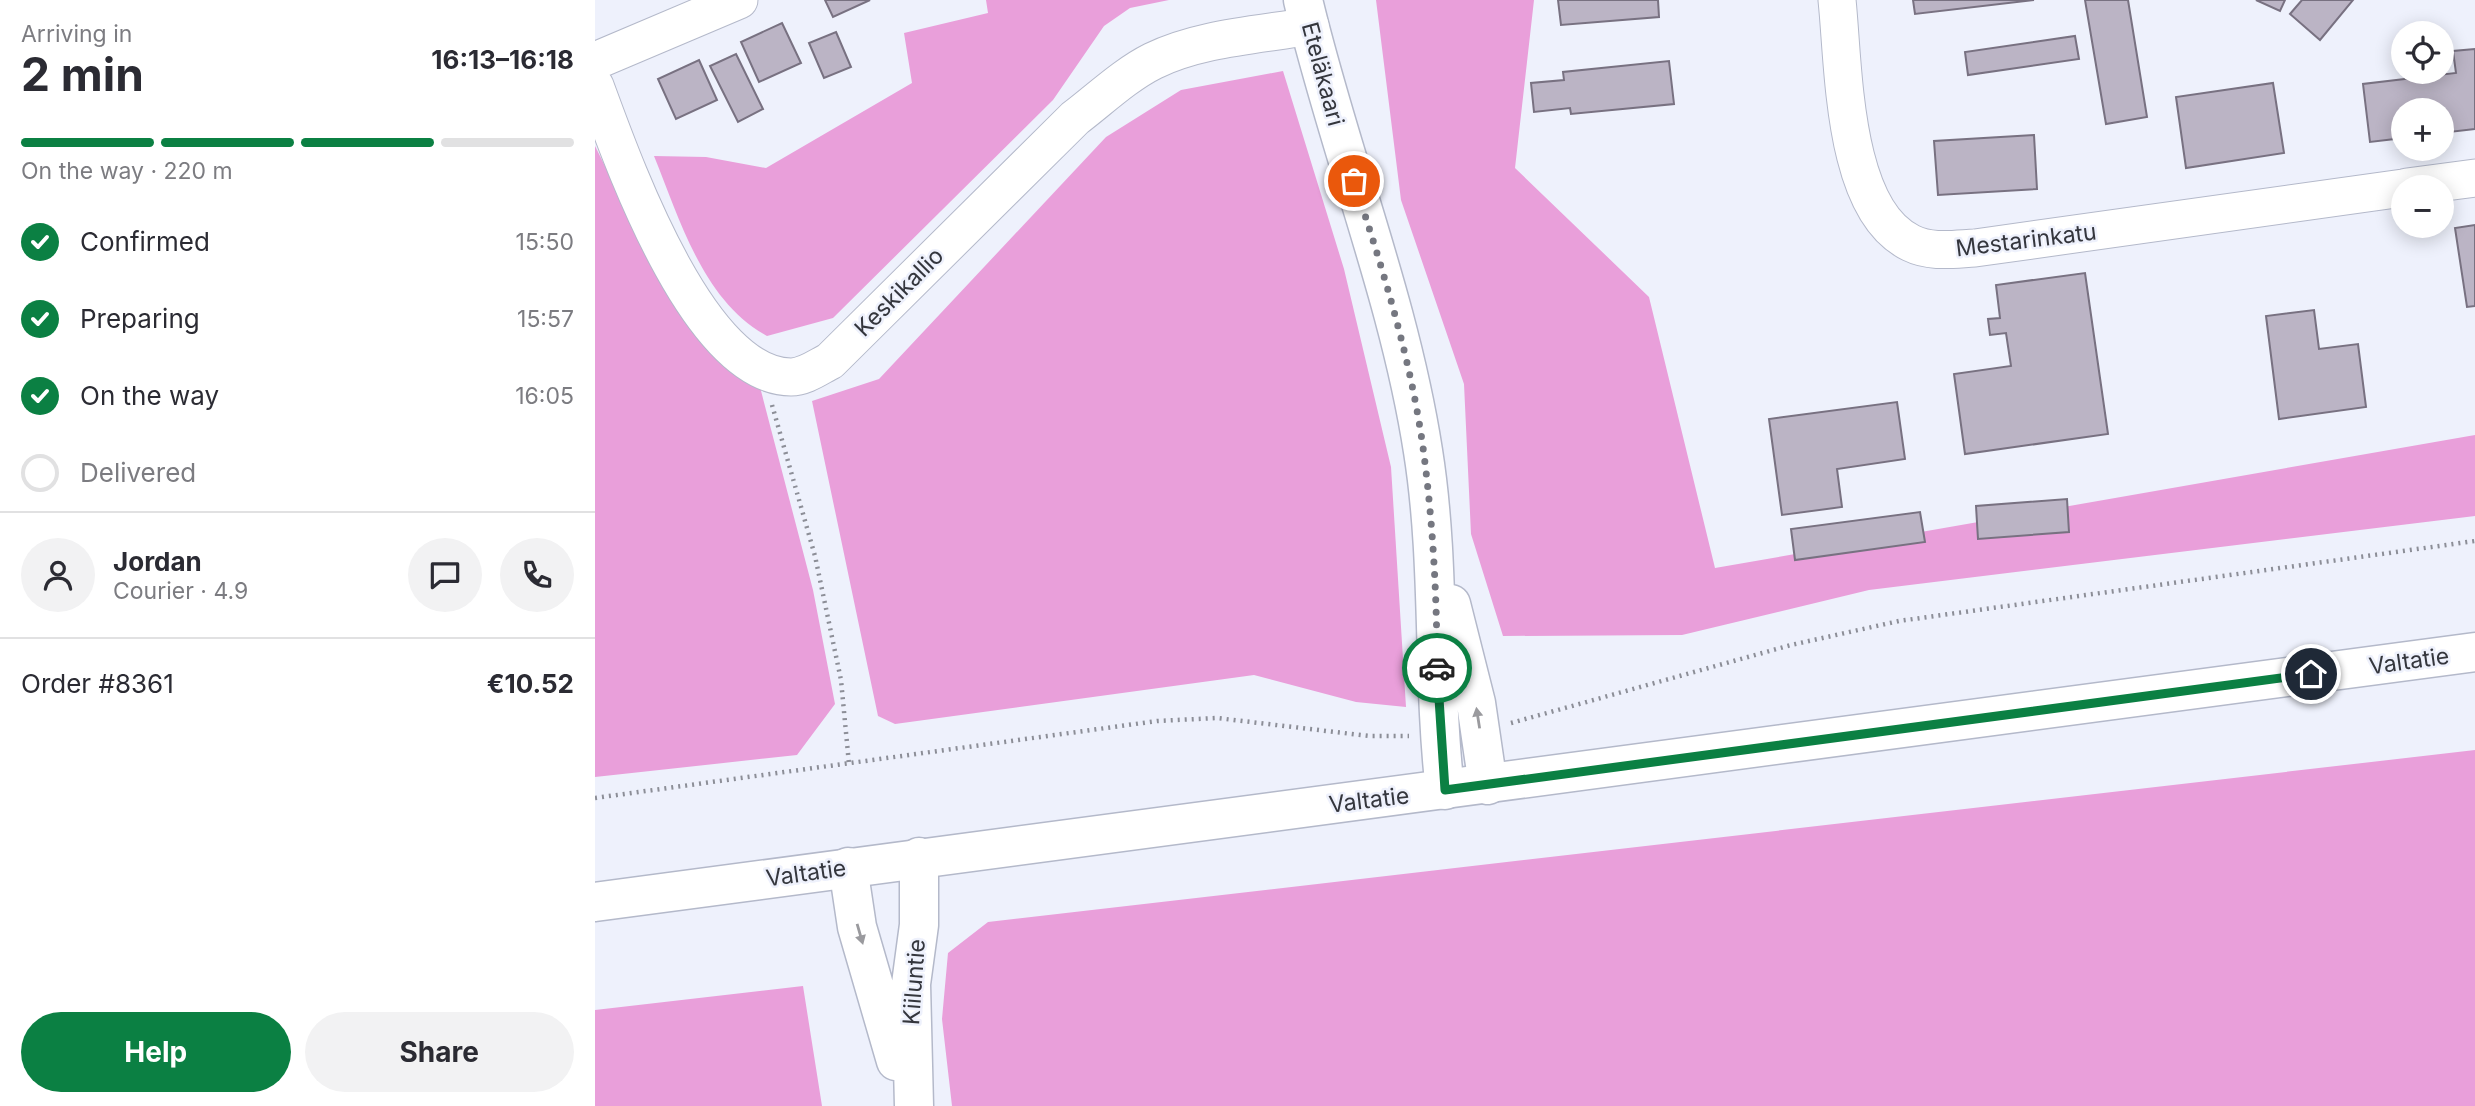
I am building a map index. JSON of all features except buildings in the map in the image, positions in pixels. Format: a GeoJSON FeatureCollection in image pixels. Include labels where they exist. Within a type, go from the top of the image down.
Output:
{"type":"FeatureCollection","features":[{"type":"Feature","properties":{"kind":"main road","name":"Eteläkaari"},"geometry":{"type":"LineString","coordinates":[[1306,13],[1399,335],[1424,453],[1435,555],[1440,734],[1445,790]]}},
{"type":"Feature","properties":{"kind":"main road","name":"Eteläkaari"},"geometry":{"type":"LineString","coordinates":[[1435,555],[1457,628],[1480,729],[1489,785]]}},
{"type":"Feature","properties":{"kind":"main road","name":"Valtatie"},"geometry":{"type":"LineString","coordinates":[[595,902],[2475,652]]}},
{"type":"Feature","properties":{"kind":"main road","name":"Kiiluntie"},"geometry":{"type":"LineString","coordinates":[[913,1106],[911,984],[919,925],[919,857]]}},
{"type":"Feature","properties":{"kind":"main road","name":"Kiiluntie"},"geometry":{"type":"LineString","coordinates":[[848,867],[857,927],[887,1024],[906,1106]]}},
{"type":"Feature","properties":{"kind":"street"},"geometry":{"type":"LineString","coordinates":[[595,61],[739,0]]}},
{"type":"Feature","properties":{"kind":"street","name":"Mestarinkatu"},"geometry":{"type":"LineString","coordinates":[[1837,0],[1853,141],[1865,185],[1885,221],[1896,234],[1924,248],[1975,248],[2391,190]]}},
{"type":"Feature","properties":{"kind":"street","name":"Keskikallio"},"geometry":{"type":"LineString","coordinates":[[595,86],[632,186],[663,250],[719,336],[762,370],[794,377],[830,360],[1075,118],[1153,61],[1306,13]]}},
{"type":"Feature","properties":{"kind":"street","name":"Mestarinkatu"},"geometry":{"type":"LineString","coordinates":[[2454,181],[2475,178]]}},
{"type":"Feature","properties":{"kind":"path"},"geometry":{"type":"LineString","coordinates":[[762,370],[815,556],[841,680],[849,764]]}},
{"type":"Feature","properties":{"kind":"path"},"geometry":{"type":"LineString","coordinates":[[1480,729],[1524,721],[1791,645],[1899,621],[2475,541]]}},
{"type":"Feature","properties":{"kind":"path"},"geometry":{"type":"LineString","coordinates":[[595,798],[1157,721],[1217,718],[1369,736],[1440,734]]}},
{"type":"Feature","properties":{"kind":"shaded area"},"geometry":{"type":"Polygon","coordinates":[[[986,0],[1169,0],[1130,8],[1104,26],[1053,100],[833,318],[767,336],[745,321],[726,302],[696,257],[654,156],[706,157],[766,168],[912,83],[904,33],[988,13],[986,0]]]}},
{"type":"Feature","properties":{"kind":"shaded area"},"geometry":{"type":"Polygon","coordinates":[[[1376,0],[1534,0],[1515,168],[1649,297],[1715,568],[2475,435],[2475,516],[1869,590],[1682,635],[1503,636],[1471,534],[1464,384],[1401,200],[1376,0]]]}},
{"type":"Feature","properties":{"kind":"shaded area"},"geometry":{"type":"Polygon","coordinates":[[[1283,71],[1344,269],[1391,467],[1406,707],[1356,702],[1254,675],[895,724],[878,716],[812,401],[879,379],[1106,137],[1181,90],[1283,71]]]}},
{"type":"Feature","properties":{"kind":"shaded area"},"geometry":{"type":"Polygon","coordinates":[[[595,146],[657,270],[710,350],[733,374],[760,387],[813,590],[835,704],[797,755],[595,777],[595,146]]]}},
{"type":"Feature","properties":{"kind":"shaded area"},"geometry":{"type":"Polygon","coordinates":[[[2475,750],[2475,1106],[952,1106],[942,1019],[948,953],[988,922],[2475,750]]]}},
{"type":"Feature","properties":{"kind":"shaded area"},"geometry":{"type":"Polygon","coordinates":[[[803,986],[822,1106],[595,1106],[595,1010],[803,986]]]}},
{"type":"Feature","properties":{"kind":"way so far"},"geometry":{"type":"LineString","coordinates":[[1354,181],[1377,252],[1399,335],[1424,453],[1435,555],[1437,668]]}},
{"type":"Feature","properties":{"kind":"route"},"geometry":{"type":"LineString","coordinates":[[1437,668],[1445,790],[2311,674]]}}]}
